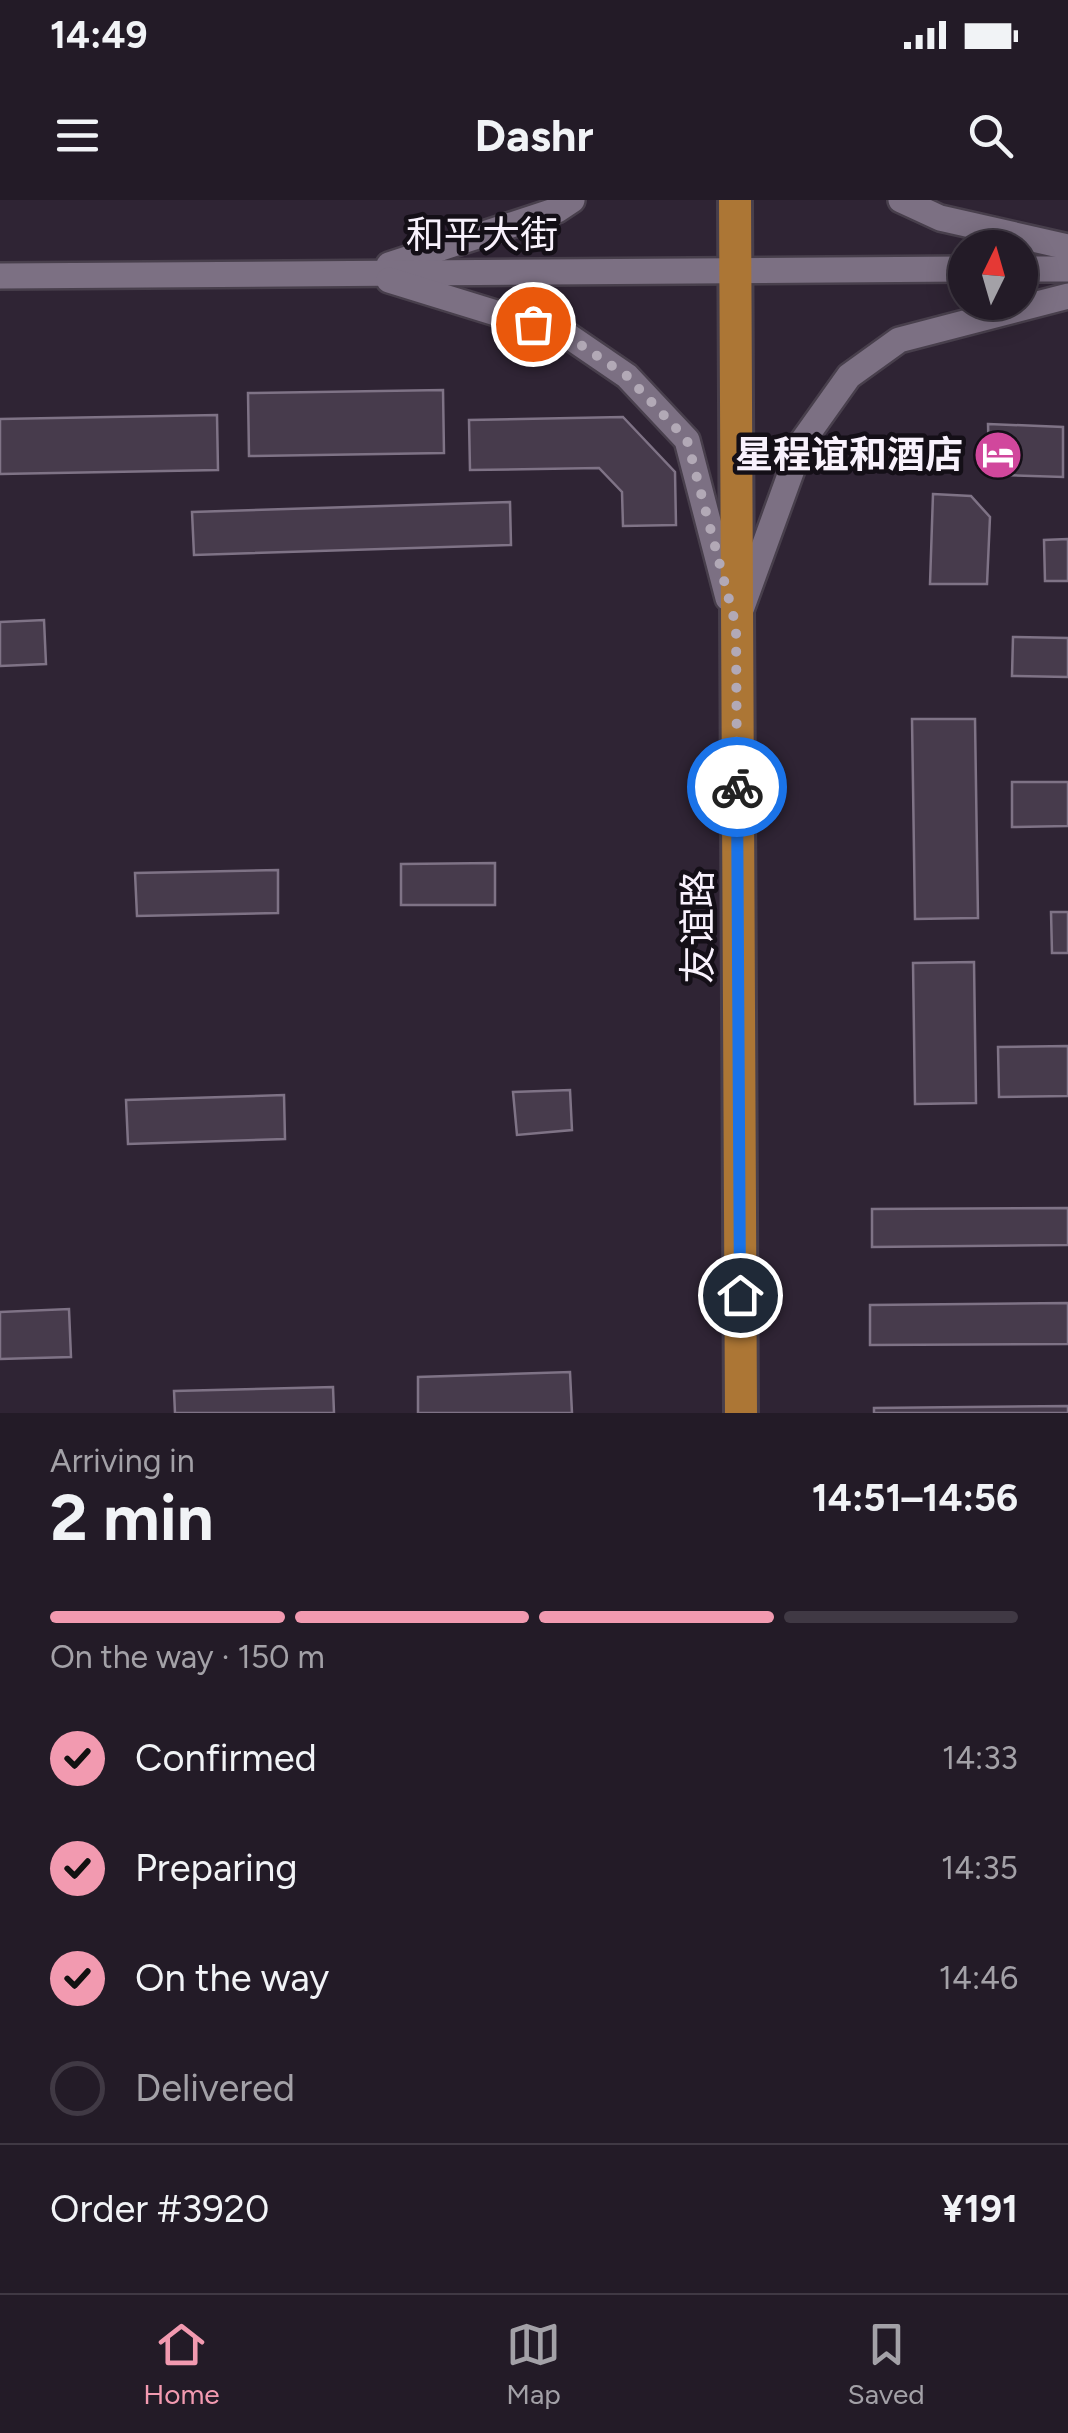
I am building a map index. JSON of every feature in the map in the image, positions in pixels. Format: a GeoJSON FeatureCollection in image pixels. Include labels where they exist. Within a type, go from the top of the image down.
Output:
{"type":"FeatureCollection","features":[{"type":"Feature","properties":{"kind":"highway","name":"友谊路"},"geometry":{"type":"LineString","coordinates":[[735,200],[742,1413]]}},
{"type":"Feature","properties":{"kind":"main road"},"geometry":{"type":"LineString","coordinates":[[365,273],[557,210],[572,200]]}},
{"type":"Feature","properties":{"kind":"main road"},"geometry":{"type":"LineString","coordinates":[[901,200],[940,218],[1068,247]]}},
{"type":"Feature","properties":{"kind":"main road","name":"和平大街"},"geometry":{"type":"LineString","coordinates":[[0,276],[948,269]]}},
{"type":"Feature","properties":{"kind":"main road"},"geometry":{"type":"LineString","coordinates":[[1038,269],[1068,270]]}},
{"type":"Feature","properties":{"kind":"main road"},"geometry":{"type":"LineString","coordinates":[[365,273],[566,335],[627,376],[687,440],[736,626]]}},
{"type":"Feature","properties":{"kind":"main road"},"geometry":{"type":"LineString","coordinates":[[736,626],[802,442],[849,376],[898,340],[1068,296]]}},
{"type":"Feature","properties":{"kind":"building"},"geometry":{"type":"Polygon","coordinates":[[[443,390],[444,453],[249,456],[248,393],[443,390]]]}},
{"type":"Feature","properties":{"kind":"building"},"geometry":{"type":"Polygon","coordinates":[[[217,415],[218,470],[0,474],[0,419],[217,415]]]}},
{"type":"Feature","properties":{"kind":"building"},"geometry":{"type":"Polygon","coordinates":[[[623,417],[675,472],[676,525],[623,526],[622,492],[599,468],[470,470],[469,420],[623,417]]]}},
{"type":"Feature","properties":{"kind":"building"},"geometry":{"type":"Polygon","coordinates":[[[988,424],[1063,427],[1063,477],[1003,475],[989,461],[988,424]]]}},
{"type":"Feature","properties":{"kind":"building"},"geometry":{"type":"Polygon","coordinates":[[[933,494],[971,496],[990,517],[987,584],[930,584],[933,494]]]}},
{"type":"Feature","properties":{"kind":"building"},"geometry":{"type":"Polygon","coordinates":[[[510,502],[511,545],[194,555],[192,512],[510,502]]]}},
{"type":"Feature","properties":{"kind":"building"},"geometry":{"type":"Polygon","coordinates":[[[1068,539],[1068,581],[1045,581],[1044,540],[1068,539]]]}},
{"type":"Feature","properties":{"kind":"building"},"geometry":{"type":"Polygon","coordinates":[[[44,620],[46,664],[0,666],[0,622],[44,620]]]}},
{"type":"Feature","properties":{"kind":"building"},"geometry":{"type":"Polygon","coordinates":[[[1013,637],[1068,638],[1068,677],[1012,676],[1013,637]]]}},
{"type":"Feature","properties":{"kind":"building"},"geometry":{"type":"Polygon","coordinates":[[[912,719],[975,719],[978,918],[915,919],[912,719]]]}},
{"type":"Feature","properties":{"kind":"building"},"geometry":{"type":"Polygon","coordinates":[[[1012,782],[1068,782],[1068,826],[1012,827],[1012,782]]]}},
{"type":"Feature","properties":{"kind":"building"},"geometry":{"type":"Polygon","coordinates":[[[495,863],[495,905],[401,905],[401,864],[495,863]]]}},
{"type":"Feature","properties":{"kind":"building"},"geometry":{"type":"Polygon","coordinates":[[[278,870],[278,913],[137,916],[135,873],[278,870]]]}},
{"type":"Feature","properties":{"kind":"building"},"geometry":{"type":"Polygon","coordinates":[[[1051,912],[1068,912],[1068,953],[1052,953],[1051,912]]]}},
{"type":"Feature","properties":{"kind":"building"},"geometry":{"type":"Polygon","coordinates":[[[974,962],[976,1103],[915,1104],[913,963],[974,962]]]}},
{"type":"Feature","properties":{"kind":"building"},"geometry":{"type":"Polygon","coordinates":[[[1068,1046],[1068,1096],[999,1097],[998,1047],[1068,1046]]]}},
{"type":"Feature","properties":{"kind":"building"},"geometry":{"type":"Polygon","coordinates":[[[570,1090],[572,1130],[517,1135],[513,1092],[570,1090]]]}},
{"type":"Feature","properties":{"kind":"building"},"geometry":{"type":"Polygon","coordinates":[[[284,1095],[285,1139],[128,1144],[126,1100],[284,1095]]]}},
{"type":"Feature","properties":{"kind":"building"},"geometry":{"type":"Polygon","coordinates":[[[1068,1208],[1068,1245],[872,1247],[872,1209],[1068,1208]]]}},
{"type":"Feature","properties":{"kind":"building"},"geometry":{"type":"Polygon","coordinates":[[[1068,1303],[1068,1344],[870,1345],[870,1305],[1068,1303]]]}},
{"type":"Feature","properties":{"kind":"building"},"geometry":{"type":"Polygon","coordinates":[[[69,1309],[71,1357],[0,1359],[0,1312],[69,1309]]]}},
{"type":"Feature","properties":{"kind":"building"},"geometry":{"type":"Polygon","coordinates":[[[570,1372],[572,1413],[418,1413],[418,1377],[570,1372]]]}},
{"type":"Feature","properties":{"kind":"building"},"geometry":{"type":"Polygon","coordinates":[[[333,1387],[334,1413],[175,1413],[174,1391],[333,1387]]]}},
{"type":"Feature","properties":{"kind":"building"},"geometry":{"type":"Polygon","coordinates":[[[1068,1406],[1068,1413],[874,1413],[874,1408],[1068,1406]]]}},
{"type":"Feature","properties":{"kind":"way so far"},"geometry":{"type":"LineString","coordinates":[[533,324],[566,335],[627,376],[687,440],[736,626],[737,787]]}},
{"type":"Feature","properties":{"kind":"place","name":"星程谊和酒店"},"geometry":{"type":"Point","coordinates":[998,455]}},
{"type":"Feature","properties":{"kind":"route"},"geometry":{"type":"LineString","coordinates":[[737,787],[740,1295]]}}]}
